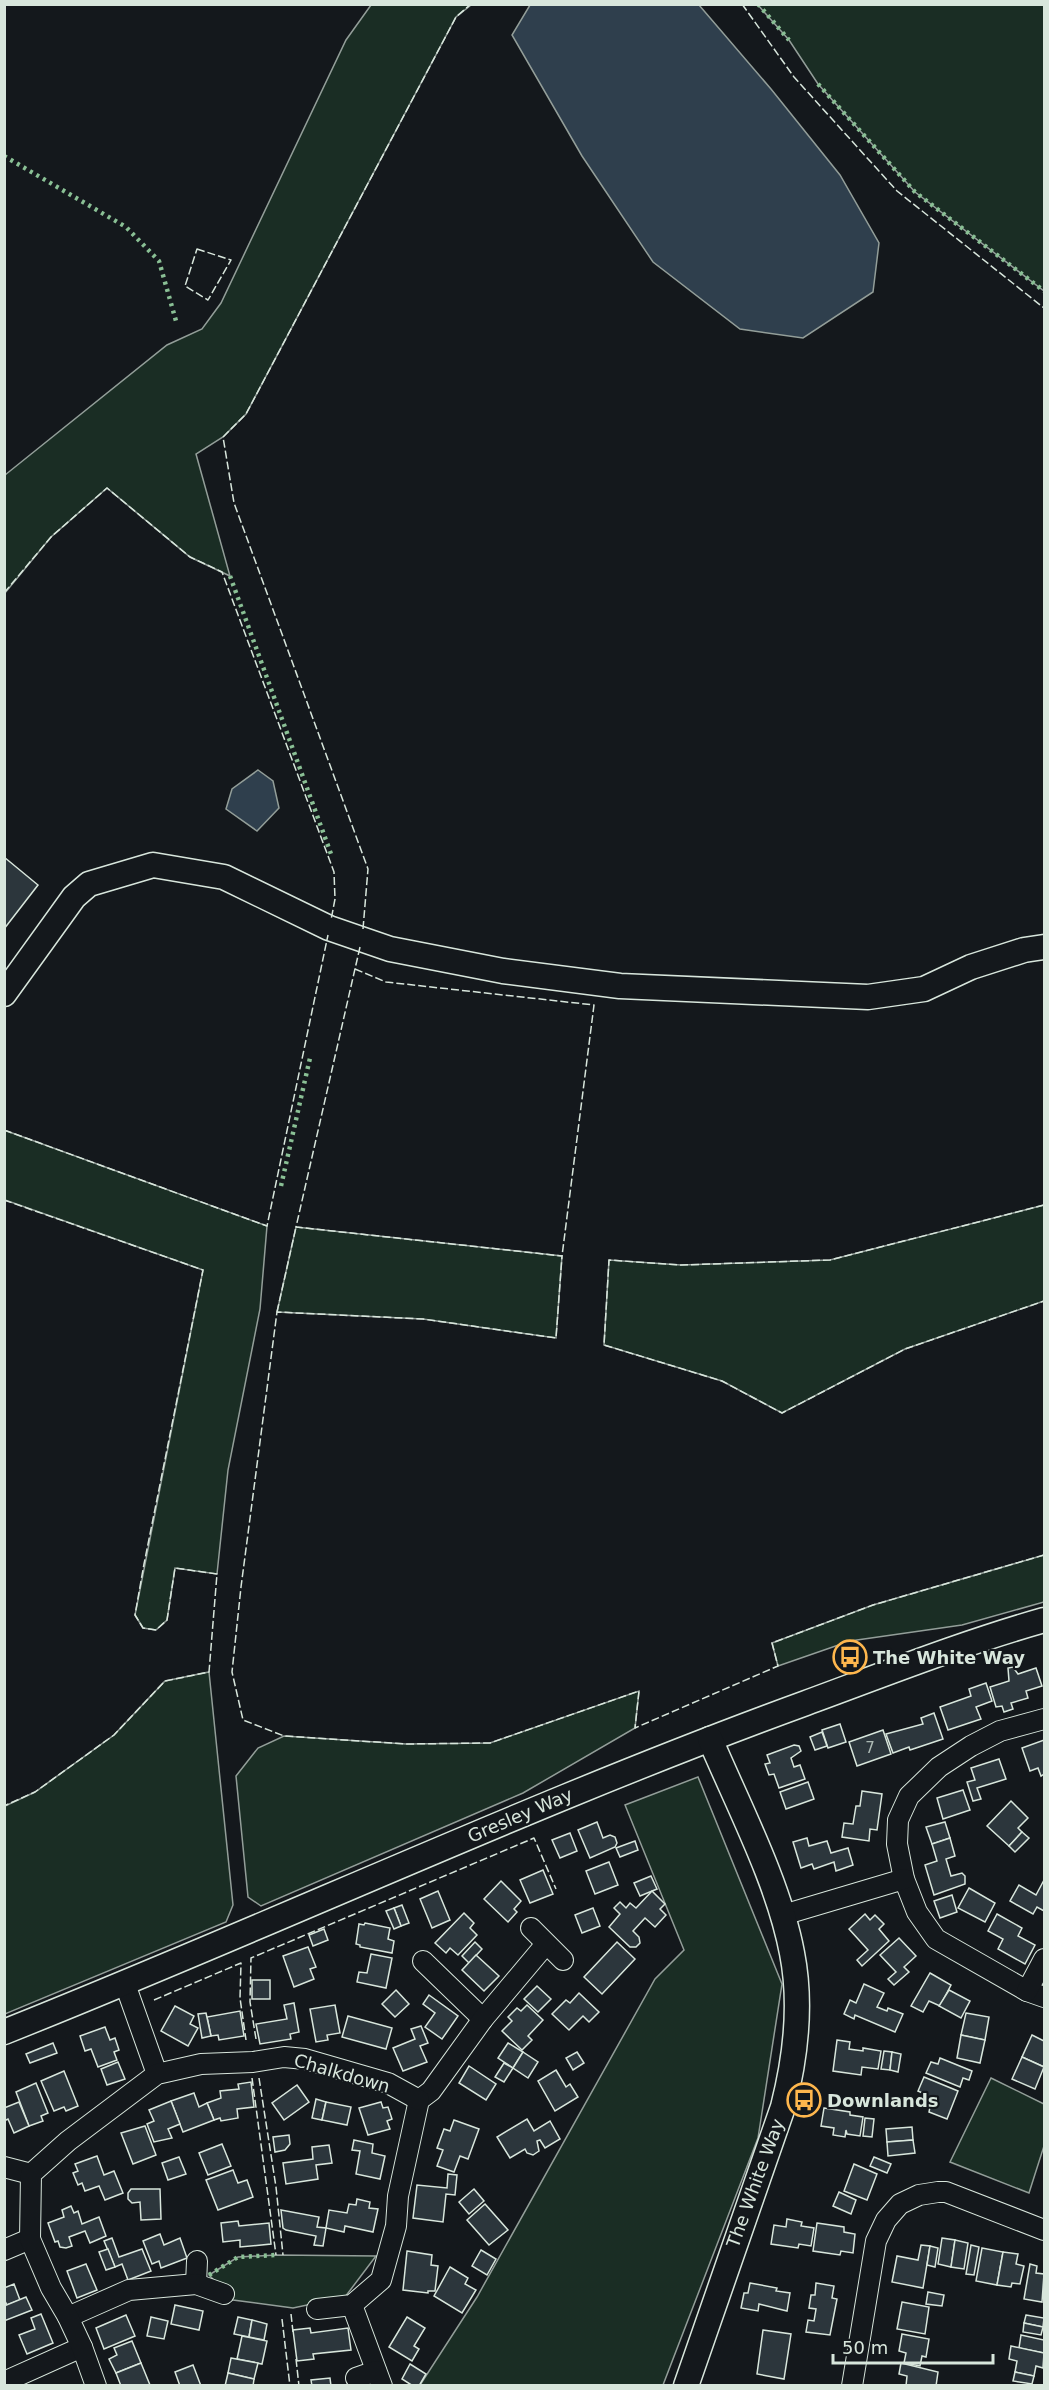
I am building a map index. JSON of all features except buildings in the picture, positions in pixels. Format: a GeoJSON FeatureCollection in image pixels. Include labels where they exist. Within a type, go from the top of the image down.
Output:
{"type":"FeatureCollection","features":[{"type":"Feature","properties":{"kind":"street"},"geometry":{"type":"LineString","coordinates":[[4,994],[74,897],[89,884],[153,866],[224,877],[329,928],[390,949],[503,971],[620,986],[868,997],[924,988],[971,967],[1044,946]]}},
{"type":"Feature","properties":{"kind":"street","name":"Gresley Way"},"geometry":{"type":"LineString","coordinates":[[4,2032],[125,1984],[525,1813],[710,1739],[991,1635],[1044,1620]]}},
{"type":"Feature","properties":{"kind":"street"},"geometry":{"type":"LineString","coordinates":[[1044,1719],[1000,1731],[971,1746],[939,1767],[909,1796],[898,1820],[897,1844],[904,1879],[917,1912],[936,1939],[1036,1994],[1044,1959]]}},
{"type":"Feature","properties":{"kind":"street","name":"The White Way"},"geometry":{"type":"LineString","coordinates":[[688,2385],[779,2117],[790,2076],[796,2038],[797,2004],[792,1952],[783,1915],[710,1739]]}},
{"type":"Feature","properties":{"kind":"street"},"geometry":{"type":"LineString","coordinates":[[783,1915],[904,1879]]}},
{"type":"Feature","properties":{"kind":"street"},"geometry":{"type":"LineString","coordinates":[[531,1928],[562,1960]]}},
{"type":"Feature","properties":{"kind":"street"},"geometry":{"type":"LineString","coordinates":[[317,2309],[352,2305],[381,2280],[396,2226],[398,2196],[418,2100],[431,2091],[483,2019],[546,1944]]}},
{"type":"Feature","properties":{"kind":"street"},"geometry":{"type":"LineString","coordinates":[[423,1968],[483,2019]]}},
{"type":"Feature","properties":{"kind":"street"},"geometry":{"type":"LineString","coordinates":[[125,1984],[157,2074]]}},
{"type":"Feature","properties":{"kind":"street","name":"Chalkdown"},"geometry":{"type":"LineString","coordinates":[[31,2174],[68,2141],[157,2074],[201,2064],[254,2062],[284,2057],[305,2060],[388,2083],[418,2100]]}},
{"type":"Feature","properties":{"kind":"street"},"geometry":{"type":"LineString","coordinates":[[4,2167],[31,2174],[30,2238],[51,2288],[82,2347],[96,2385]]}},
{"type":"Feature","properties":{"kind":"street"},"geometry":{"type":"LineString","coordinates":[[852,2385],[876,2241],[886,2220],[900,2204],[919,2195],[946,2192],[1044,2230]]}},
{"type":"Feature","properties":{"kind":"street"},"geometry":{"type":"LineString","coordinates":[[4,2250],[30,2238]]}},
{"type":"Feature","properties":{"kind":"street"},"geometry":{"type":"LineString","coordinates":[[196,2284],[197,2261]]}},
{"type":"Feature","properties":{"kind":"street"},"geometry":{"type":"LineString","coordinates":[[68,2317],[129,2290],[196,2284],[224,2294]]}},
{"type":"Feature","properties":{"kind":"street"},"geometry":{"type":"LineString","coordinates":[[352,2305],[379,2378],[356,2378]]}},
{"type":"Feature","properties":{"kind":"street"},"geometry":{"type":"LineString","coordinates":[[4,2382],[82,2347]]}},
{"type":"Feature","properties":{"kind":"green space"},"geometry":{"type":"Polygon","coordinates":[[[371,5],[471,5],[456,17],[246,414],[223,437],[196,454],[230,576],[190,557],[107,488],[51,537],[5,593],[5,475],[167,345],[202,329],[221,303],[346,40],[371,5]]]}},
{"type":"Feature","properties":{"kind":"green space"},"geometry":{"type":"Polygon","coordinates":[[[758,5],[1044,5],[1044,291],[915,192],[818,84],[789,40],[758,5]]]}},
{"type":"Feature","properties":{"kind":"green space"},"geometry":{"type":"Polygon","coordinates":[[[4,1130],[267,1226],[260,1309],[228,1470],[217,1574],[175,1568],[167,1620],[156,1630],[143,1628],[135,1615],[203,1270],[5,1200],[4,1130]]]}},
{"type":"Feature","properties":{"kind":"green space"},"geometry":{"type":"Polygon","coordinates":[[[1044,1205],[1044,1301],[905,1349],[782,1413],[722,1381],[604,1345],[609,1260],[681,1265],[830,1260],[1044,1205]]]}},
{"type":"Feature","properties":{"kind":"green space"},"geometry":{"type":"Polygon","coordinates":[[[296,1227],[562,1256],[556,1338],[423,1319],[277,1312],[296,1227]]]}},
{"type":"Feature","properties":{"kind":"green space"},"geometry":{"type":"Polygon","coordinates":[[[1044,1555],[1044,1602],[962,1625],[850,1641],[778,1666],[772,1643],[873,1605],[1044,1555]]]}},
{"type":"Feature","properties":{"kind":"green space"},"geometry":{"type":"Polygon","coordinates":[[[209,1672],[233,1905],[226,1922],[5,2014],[5,1806],[35,1792],[114,1735],[165,1681],[209,1672]]]}},
{"type":"Feature","properties":{"kind":"green space"},"geometry":{"type":"Polygon","coordinates":[[[639,1691],[635,1728],[523,1793],[261,1906],[248,1897],[236,1776],[258,1748],[284,1736],[406,1744],[490,1743],[639,1691]]]}},
{"type":"Feature","properties":{"kind":"green space"},"geometry":{"type":"Polygon","coordinates":[[[698,1777],[782,1984],[758,2138],[663,2385],[420,2385],[477,2297],[655,1979],[684,1950],[625,1805],[698,1777]]]}},
{"type":"Feature","properties":{"kind":"green space"},"geometry":{"type":"Polygon","coordinates":[[[991,2078],[1044,2104],[1044,2146],[1029,2193],[950,2162],[991,2078]]]}},
{"type":"Feature","properties":{"kind":"green space"},"geometry":{"type":"Polygon","coordinates":[[[376,2256],[345,2297],[293,2308],[233,2300],[209,2275],[238,2257],[376,2256]]]}},
{"type":"Feature","properties":{"kind":"water"},"geometry":{"type":"Polygon","coordinates":[[[530,5],[699,5],[840,175],[879,243],[873,292],[803,338],[740,329],[653,262],[582,156],[512,35],[530,5]]]}},
{"type":"Feature","properties":{"kind":"water"},"geometry":{"type":"Polygon","coordinates":[[[258,770],[273,781],[279,808],[257,831],[226,809],[232,789],[258,770]]]}},
{"type":"Feature","properties":{"kind":"hedge"},"geometry":{"type":"LineString","coordinates":[[758,4],[789,40]]}},
{"type":"Feature","properties":{"kind":"hedge"},"geometry":{"type":"LineString","coordinates":[[818,84],[915,192],[1044,291]]}},
{"type":"Feature","properties":{"kind":"hedge"},"geometry":{"type":"LineString","coordinates":[[4,156],[126,227],[159,261],[176,321]]}},
{"type":"Feature","properties":{"kind":"hedge"},"geometry":{"type":"LineString","coordinates":[[230,576],[331,854]]}},
{"type":"Feature","properties":{"kind":"hedge"},"geometry":{"type":"LineString","coordinates":[[281,1186],[310,1058]]}},
{"type":"Feature","properties":{"kind":"hedge"},"geometry":{"type":"LineString","coordinates":[[209,2275],[238,2257],[276,2255]]}},
{"type":"Feature","properties":{"kind":"fence"},"geometry":{"type":"LineString","coordinates":[[363,929],[368,869],[234,503],[223,437],[246,414],[456,17],[471,4]]}},
{"type":"Feature","properties":{"kind":"fence"},"geometry":{"type":"LineString","coordinates":[[742,4],[794,77],[897,191],[1044,308]]}},
{"type":"Feature","properties":{"kind":"fence"},"geometry":{"type":"LineString","coordinates":[[197,249],[231,260],[208,300],[185,286],[197,249]]}},
{"type":"Feature","properties":{"kind":"fence"},"geometry":{"type":"LineString","coordinates":[[4,593],[51,537],[107,488],[190,557],[222,572],[334,872],[335,899],[331,920]]}},
{"type":"Feature","properties":{"kind":"fence"},"geometry":{"type":"LineString","coordinates":[[4,1130],[267,1226],[328,935]]}},
{"type":"Feature","properties":{"kind":"fence"},"geometry":{"type":"LineString","coordinates":[[360,947],[296,1227],[562,1256],[556,1338],[423,1319],[277,1312],[232,1672],[243,1720],[284,1736],[406,1744],[490,1743],[639,1691],[635,1728],[778,1666],[772,1643],[873,1605],[1044,1555]]}},
{"type":"Feature","properties":{"kind":"fence"},"geometry":{"type":"LineString","coordinates":[[355,969],[386,982],[594,1005],[562,1256]]}},
{"type":"Feature","properties":{"kind":"fence"},"geometry":{"type":"LineString","coordinates":[[4,1200],[203,1270],[135,1615],[143,1628],[156,1630],[167,1620],[175,1568],[217,1574],[209,1672],[165,1681],[114,1735],[35,1792],[4,1806]]}},
{"type":"Feature","properties":{"kind":"fence"},"geometry":{"type":"LineString","coordinates":[[1044,1205],[830,1260],[681,1265],[609,1260],[604,1345],[722,1381],[782,1413],[905,1349],[1044,1301]]}},
{"type":"Feature","properties":{"kind":"fence"},"geometry":{"type":"LineString","coordinates":[[277,1312],[296,1227]]}},
{"type":"Feature","properties":{"kind":"fence"},"geometry":{"type":"LineString","coordinates":[[256,2039],[250,2002],[251,1958],[534,1838],[556,1889]]}},
{"type":"Feature","properties":{"kind":"fence"},"geometry":{"type":"LineString","coordinates":[[154,2000],[241,1963],[240,1998],[246,2040]]}},
{"type":"Feature","properties":{"kind":"fence"},"geometry":{"type":"LineString","coordinates":[[252,2078],[276,2255]]}},
{"type":"Feature","properties":{"kind":"fence"},"geometry":{"type":"LineString","coordinates":[[259,2078],[276,2187],[283,2255]]}},
{"type":"Feature","properties":{"kind":"fence"},"geometry":{"type":"LineString","coordinates":[[291,2314],[293,2332]]}},
{"type":"Feature","properties":{"kind":"fence"},"geometry":{"type":"LineString","coordinates":[[282,2319],[290,2386]]}},
{"type":"Feature","properties":{"kind":"fence"},"geometry":{"type":"LineString","coordinates":[[296,2359],[299,2386]]}},
{"type":"Feature","properties":{"kind":"place","name":"The White Way"},"geometry":{"type":"Point","coordinates":[850,1657]}},
{"type":"Feature","properties":{"kind":"place","name":"Downlands"},"geometry":{"type":"Point","coordinates":[804,2100]}}]}
